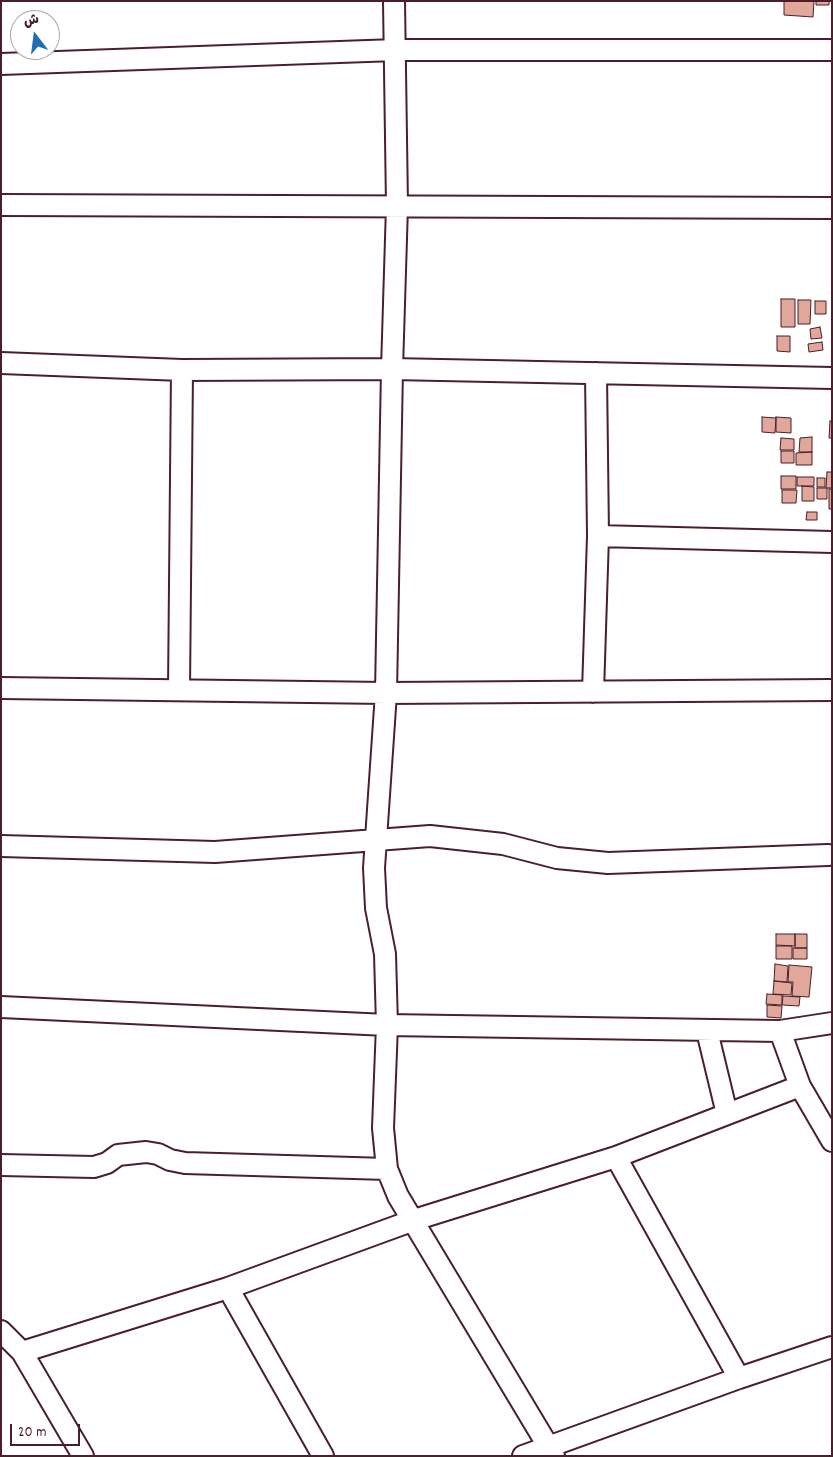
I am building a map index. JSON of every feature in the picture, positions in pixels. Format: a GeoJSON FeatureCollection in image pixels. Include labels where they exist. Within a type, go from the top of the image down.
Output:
{"type":"FeatureCollection","features":[{"type":"Feature","properties":{"kind":"street"},"geometry":{"type":"LineString","coordinates":[[394,1],[397,206],[386,693],[374,868],[376,908],[385,954],[387,1025],[383,1128],[387,1169],[398,1196],[551,1451]]}},
{"type":"Feature","properties":{"kind":"street"},"geometry":{"type":"LineString","coordinates":[[1,64],[396,50],[832,50]]}},
{"type":"Feature","properties":{"kind":"street"},"geometry":{"type":"LineString","coordinates":[[1,205],[832,208]]}},
{"type":"Feature","properties":{"kind":"street"},"geometry":{"type":"LineString","coordinates":[[1,363],[182,370],[392,369],[832,378]]}},
{"type":"Feature","properties":{"kind":"street"},"geometry":{"type":"LineString","coordinates":[[180,690],[182,370]]}},
{"type":"Feature","properties":{"kind":"street"},"geometry":{"type":"LineString","coordinates":[[593,692],[598,536],[596,373]]}},
{"type":"Feature","properties":{"kind":"street"},"geometry":{"type":"LineString","coordinates":[[598,536],[832,542]]}},
{"type":"Feature","properties":{"kind":"street"},"geometry":{"type":"LineString","coordinates":[[1,685],[386,693],[832,690]]}},
{"type":"Feature","properties":{"kind":"street"},"geometry":{"type":"LineString","coordinates":[[1,846],[216,852],[430,836],[503,844],[557,858],[608,863],[831,853]]}},
{"type":"Feature","properties":{"kind":"street"},"geometry":{"type":"LineString","coordinates":[[1,1008],[387,1025],[780,1031],[832,1024]]}},
{"type":"Feature","properties":{"kind":"street"},"geometry":{"type":"LineString","coordinates":[[708,1031],[727,1114]]}},
{"type":"Feature","properties":{"kind":"street"},"geometry":{"type":"LineString","coordinates":[[780,1031],[800,1086],[832,1141]]}},
{"type":"Feature","properties":{"kind":"street"},"geometry":{"type":"LineString","coordinates":[[22,1352],[228,1288],[414,1220],[616,1156],[800,1086]]}},
{"type":"Feature","properties":{"kind":"street"},"geometry":{"type":"LineString","coordinates":[[1,1165],[94,1167],[107,1163],[118,1155],[146,1152],[185,1163],[387,1169]]}},
{"type":"Feature","properties":{"kind":"street"},"geometry":{"type":"LineString","coordinates":[[616,1156],[739,1378]]}},
{"type":"Feature","properties":{"kind":"street"},"geometry":{"type":"LineString","coordinates":[[228,1288],[323,1456]]}},
{"type":"Feature","properties":{"kind":"street"},"geometry":{"type":"LineString","coordinates":[[1,1332],[22,1352],[84,1456]]}},
{"type":"Feature","properties":{"kind":"street"},"geometry":{"type":"LineString","coordinates":[[524,1456],[551,1451],[739,1378],[832,1347]]}},
{"type":"Feature","properties":{"kind":"building"},"geometry":{"type":"Polygon","coordinates":[[[784,1],[814,1],[813,17],[784,15],[784,1]]]}},
{"type":"Feature","properties":{"kind":"building"},"geometry":{"type":"Polygon","coordinates":[[[816,1],[829,1],[829,5],[816,5],[816,1]]]}},
{"type":"Feature","properties":{"kind":"building"},"geometry":{"type":"Polygon","coordinates":[[[781,299],[795,299],[795,327],[781,327],[781,299]]]}},
{"type":"Feature","properties":{"kind":"building"},"geometry":{"type":"Polygon","coordinates":[[[798,300],[811,300],[810,324],[798,324],[798,300]]]}},
{"type":"Feature","properties":{"kind":"building"},"geometry":{"type":"Polygon","coordinates":[[[815,301],[826,301],[826,314],[815,314],[815,301]]]}},
{"type":"Feature","properties":{"kind":"building"},"geometry":{"type":"Polygon","coordinates":[[[820,327],[822,338],[811,339],[810,329],[820,327]]]}},
{"type":"Feature","properties":{"kind":"building"},"geometry":{"type":"Polygon","coordinates":[[[777,336],[790,336],[790,352],[777,351],[777,336]]]}},
{"type":"Feature","properties":{"kind":"building"},"geometry":{"type":"Polygon","coordinates":[[[822,342],[823,350],[809,352],[808,344],[822,342]]]}},
{"type":"Feature","properties":{"kind":"building"},"geometry":{"type":"Polygon","coordinates":[[[762,417],[776,418],[775,433],[762,432],[762,417]]]}},
{"type":"Feature","properties":{"kind":"building"},"geometry":{"type":"Polygon","coordinates":[[[776,417],[791,418],[791,433],[776,432],[776,417]]]}},
{"type":"Feature","properties":{"kind":"building"},"geometry":{"type":"Polygon","coordinates":[[[830,421],[832,421],[832,438],[829,438],[830,421]]]}},
{"type":"Feature","properties":{"kind":"building"},"geometry":{"type":"Polygon","coordinates":[[[812,437],[812,452],[799,452],[800,438],[812,437]]]}},
{"type":"Feature","properties":{"kind":"building"},"geometry":{"type":"Polygon","coordinates":[[[781,438],[794,439],[794,450],[780,450],[781,438]]]}},
{"type":"Feature","properties":{"kind":"building"},"geometry":{"type":"Polygon","coordinates":[[[781,451],[794,451],[794,463],[781,463],[781,451]]]}},
{"type":"Feature","properties":{"kind":"building"},"geometry":{"type":"Polygon","coordinates":[[[812,452],[812,465],[796,465],[796,453],[812,452]]]}},
{"type":"Feature","properties":{"kind":"building"},"geometry":{"type":"Polygon","coordinates":[[[827,472],[832,472],[832,488],[826,488],[827,472]]]}},
{"type":"Feature","properties":{"kind":"building"},"geometry":{"type":"Polygon","coordinates":[[[781,476],[796,476],[796,489],[781,489],[781,476]]]}},
{"type":"Feature","properties":{"kind":"building"},"geometry":{"type":"Polygon","coordinates":[[[797,477],[814,477],[814,486],[797,486],[797,477]]]}},
{"type":"Feature","properties":{"kind":"building"},"geometry":{"type":"Polygon","coordinates":[[[817,478],[825,478],[825,487],[817,487],[817,478]]]}},
{"type":"Feature","properties":{"kind":"building"},"geometry":{"type":"Polygon","coordinates":[[[802,486],[814,487],[814,501],[802,501],[802,486]]]}},
{"type":"Feature","properties":{"kind":"building"},"geometry":{"type":"Polygon","coordinates":[[[817,488],[827,488],[827,499],[817,499],[817,488]]]}},
{"type":"Feature","properties":{"kind":"building"},"geometry":{"type":"Polygon","coordinates":[[[829,489],[832,489],[832,509],[829,509],[829,489]]]}},
{"type":"Feature","properties":{"kind":"building"},"geometry":{"type":"Polygon","coordinates":[[[782,490],[797,490],[796,503],[782,503],[782,490]]]}},
{"type":"Feature","properties":{"kind":"building"},"geometry":{"type":"Polygon","coordinates":[[[807,512],[817,512],[817,520],[806,520],[807,512]]]}},
{"type":"Feature","properties":{"kind":"building"},"geometry":{"type":"Polygon","coordinates":[[[776,934],[795,934],[795,946],[776,945],[776,934]]]}},
{"type":"Feature","properties":{"kind":"building"},"geometry":{"type":"Polygon","coordinates":[[[795,934],[807,934],[807,948],[795,948],[795,934]]]}},
{"type":"Feature","properties":{"kind":"building"},"geometry":{"type":"Polygon","coordinates":[[[776,946],[792,946],[792,959],[776,959],[776,946]]]}},
{"type":"Feature","properties":{"kind":"building"},"geometry":{"type":"Polygon","coordinates":[[[793,948],[807,948],[807,959],[793,959],[793,948]]]}},
{"type":"Feature","properties":{"kind":"building"},"geometry":{"type":"Polygon","coordinates":[[[775,964],[788,966],[787,982],[774,981],[775,964]]]}},
{"type":"Feature","properties":{"kind":"building"},"geometry":{"type":"Polygon","coordinates":[[[789,965],[812,967],[809,997],[792,996],[793,982],[788,982],[789,965]]]}},
{"type":"Feature","properties":{"kind":"building"},"geometry":{"type":"Polygon","coordinates":[[[774,981],[792,983],[791,995],[773,994],[774,981]]]}},
{"type":"Feature","properties":{"kind":"building"},"geometry":{"type":"Polygon","coordinates":[[[767,994],[782,995],[782,1005],[766,1004],[767,994]]]}},
{"type":"Feature","properties":{"kind":"building"},"geometry":{"type":"Polygon","coordinates":[[[783,996],[800,997],[799,1006],[782,1005],[783,996]]]}},
{"type":"Feature","properties":{"kind":"building"},"geometry":{"type":"Polygon","coordinates":[[[767,1005],[782,1006],[781,1018],[767,1017],[767,1005]]]}}]}
